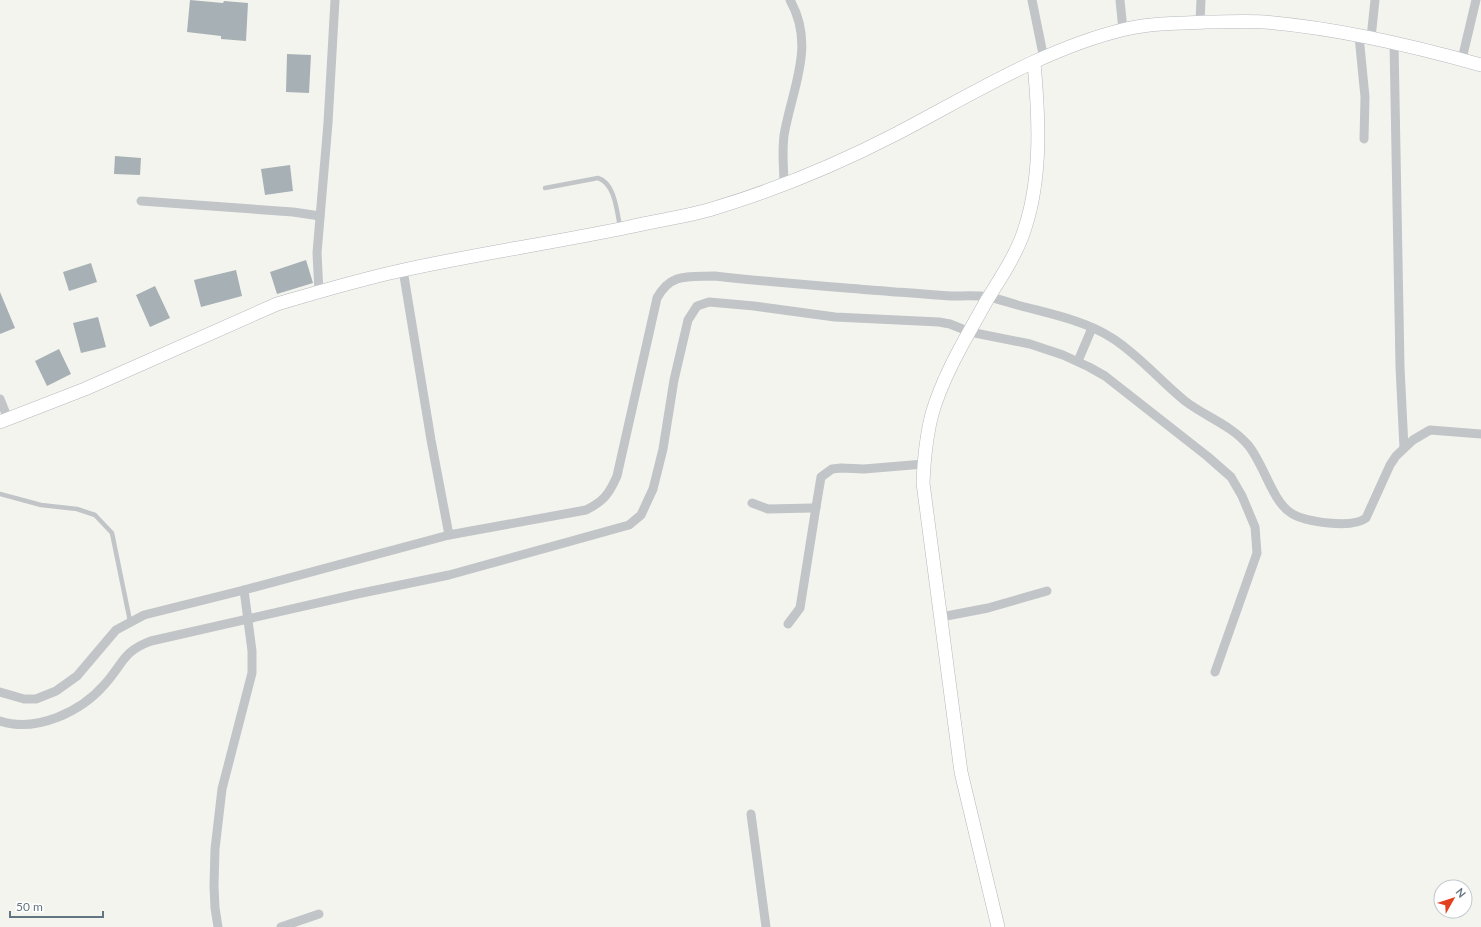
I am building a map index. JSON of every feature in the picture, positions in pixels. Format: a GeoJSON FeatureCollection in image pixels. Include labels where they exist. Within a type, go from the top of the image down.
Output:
{"type":"FeatureCollection","features":[{"type":"Feature","properties":{"kind":"main road"},"geometry":{"type":"LineString","coordinates":[[4,421],[131,369],[278,304],[403,270],[712,209],[784,185],[851,156],[1039,61],[1088,40],[1123,30],[1158,24],[1261,22],[1315,28],[1365,37],[1481,64]]}},
{"type":"Feature","properties":{"kind":"main road"},"geometry":{"type":"LineString","coordinates":[[998,927],[962,772],[924,483],[924,464],[932,415],[940,390],[971,329],[1017,249],[1025,228],[1033,195],[1038,120],[1039,61]]}},
{"type":"Feature","properties":{"kind":"street"},"geometry":{"type":"LineString","coordinates":[[319,292],[317,253],[335,0]]}},
{"type":"Feature","properties":{"kind":"street"},"geometry":{"type":"LineString","coordinates":[[784,185],[784,132],[798,79],[803,42],[798,15],[790,0]]}},
{"type":"Feature","properties":{"kind":"street"},"geometry":{"type":"LineString","coordinates":[[1032,0],[1039,61]]}},
{"type":"Feature","properties":{"kind":"street"},"geometry":{"type":"LineString","coordinates":[[1120,0],[1123,30]]}},
{"type":"Feature","properties":{"kind":"street"},"geometry":{"type":"LineString","coordinates":[[1200,22],[1201,0]]}},
{"type":"Feature","properties":{"kind":"street"},"geometry":{"type":"LineString","coordinates":[[1364,139],[1365,37],[1375,0]]}},
{"type":"Feature","properties":{"kind":"street"},"geometry":{"type":"LineString","coordinates":[[1462,59],[1476,0]]}},
{"type":"Feature","properties":{"kind":"street"},"geometry":{"type":"LineString","coordinates":[[1394,43],[1400,367],[1404,448]]}},
{"type":"Feature","properties":{"kind":"street"},"geometry":{"type":"LineString","coordinates":[[141,201],[293,212],[320,216]]}},
{"type":"Feature","properties":{"kind":"street"},"geometry":{"type":"LineString","coordinates":[[403,270],[431,440],[449,535]]}},
{"type":"Feature","properties":{"kind":"street"},"geometry":{"type":"LineString","coordinates":[[0,692],[24,699],[36,699],[56,691],[77,676],[116,630],[130,621],[144,615],[245,593],[449,535],[586,510],[600,503],[610,491],[617,476],[657,298],[663,287],[671,280],[685,277],[715,276],[988,299],[1069,320],[1091,332],[1110,336],[1128,349],[1168,386],[1200,411],[1230,427],[1239,434],[1257,456],[1279,502],[1295,516],[1346,525],[1362,521],[1369,514],[1390,465],[1404,448],[1423,433],[1430,430],[1481,434]]}},
{"type":"Feature","properties":{"kind":"street"},"geometry":{"type":"LineString","coordinates":[[0,721],[31,724],[53,718],[76,707],[90,698],[106,684],[128,654],[135,648],[151,641],[247,616],[449,575],[629,525],[641,515],[653,489],[662,449],[674,380],[688,320],[693,310],[703,303],[754,306],[835,318],[939,322],[1030,344],[1078,359],[1105,376],[1207,456],[1231,477],[1242,496],[1255,527],[1257,553],[1215,672]]}},
{"type":"Feature","properties":{"kind":"street"},"geometry":{"type":"LineString","coordinates":[[1078,359],[1091,332]]}},
{"type":"Feature","properties":{"kind":"street"},"geometry":{"type":"LineString","coordinates":[[0,399],[4,421]]}},
{"type":"Feature","properties":{"kind":"street"},"geometry":{"type":"LineString","coordinates":[[788,624],[798,611],[800,604],[821,477],[832,469],[864,469],[924,464]]}},
{"type":"Feature","properties":{"kind":"street"},"geometry":{"type":"LineString","coordinates":[[752,503],[768,508],[816,507]]}},
{"type":"Feature","properties":{"kind":"street"},"geometry":{"type":"LineString","coordinates":[[941,617],[988,608],[1047,591]]}},
{"type":"Feature","properties":{"kind":"street"},"geometry":{"type":"LineString","coordinates":[[218,927],[215,908],[215,849],[224,780],[251,682],[252,651],[245,593]]}},
{"type":"Feature","properties":{"kind":"street"},"geometry":{"type":"LineString","coordinates":[[751,814],[766,927]]}},
{"type":"Feature","properties":{"kind":"street"},"geometry":{"type":"LineString","coordinates":[[281,927],[319,914]]}},
{"type":"Feature","properties":{"kind":"lane"},"geometry":{"type":"LineString","coordinates":[[545,188],[598,178],[604,179],[610,188],[621,228]]}},
{"type":"Feature","properties":{"kind":"lane"},"geometry":{"type":"LineString","coordinates":[[0,494],[41,505],[77,509],[94,515],[99,519],[112,534],[130,621]]}},
{"type":"Feature","properties":{"kind":"building"},"geometry":{"type":"Polygon","coordinates":[[[190,0],[223,3],[224,1],[248,3],[246,41],[221,39],[221,36],[187,32],[190,0]]]}},
{"type":"Feature","properties":{"kind":"building"},"geometry":{"type":"Polygon","coordinates":[[[287,54],[311,55],[309,93],[286,92],[287,54]]]}},
{"type":"Feature","properties":{"kind":"building"},"geometry":{"type":"Polygon","coordinates":[[[115,156],[141,158],[140,175],[114,174],[115,156]]]}},
{"type":"Feature","properties":{"kind":"building"},"geometry":{"type":"Polygon","coordinates":[[[290,165],[293,191],[265,195],[261,169],[290,165]]]}},
{"type":"Feature","properties":{"kind":"building"},"geometry":{"type":"Polygon","coordinates":[[[306,260],[313,283],[277,294],[270,272],[306,260]]]}},
{"type":"Feature","properties":{"kind":"building"},"geometry":{"type":"Polygon","coordinates":[[[91,263],[97,282],[69,291],[63,272],[91,263]]]}},
{"type":"Feature","properties":{"kind":"building"},"geometry":{"type":"Polygon","coordinates":[[[236,270],[242,296],[201,307],[194,280],[236,270]]]}},
{"type":"Feature","properties":{"kind":"building"},"geometry":{"type":"Polygon","coordinates":[[[155,286],[170,318],[150,327],[136,295],[155,286]]]}},
{"type":"Feature","properties":{"kind":"building"},"geometry":{"type":"Polygon","coordinates":[[[0,292],[15,328],[0,334],[0,292]]]}},
{"type":"Feature","properties":{"kind":"building"},"geometry":{"type":"Polygon","coordinates":[[[98,317],[106,347],[81,353],[73,323],[98,317]]]}},
{"type":"Feature","properties":{"kind":"building"},"geometry":{"type":"Polygon","coordinates":[[[59,349],[71,374],[47,386],[35,361],[59,349]]]}}]}
